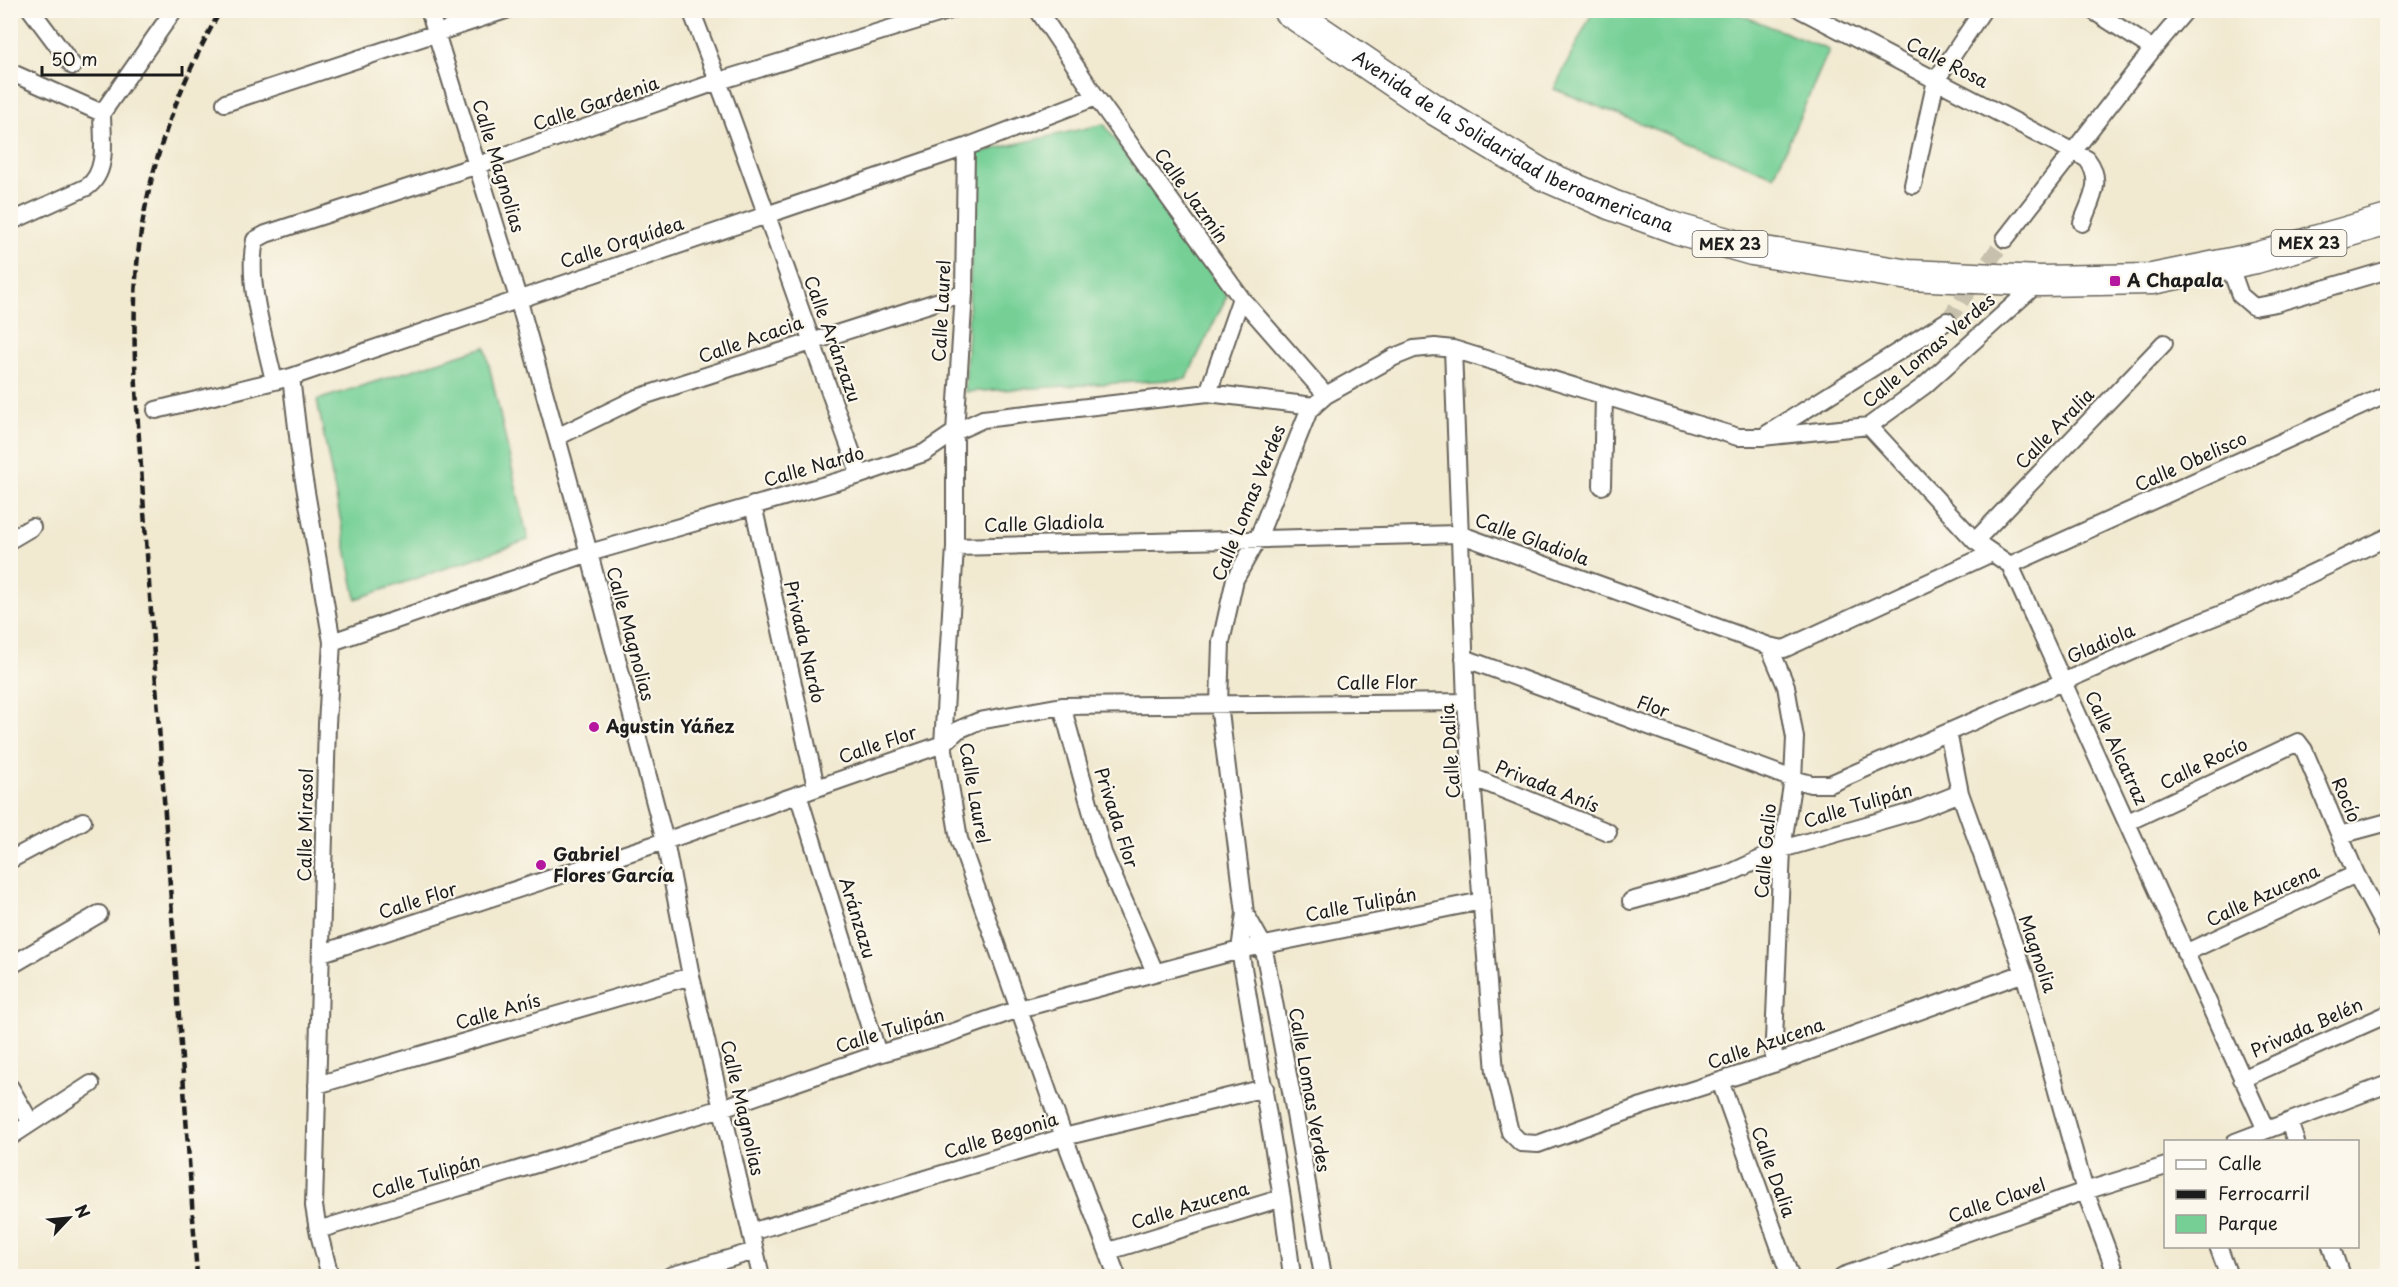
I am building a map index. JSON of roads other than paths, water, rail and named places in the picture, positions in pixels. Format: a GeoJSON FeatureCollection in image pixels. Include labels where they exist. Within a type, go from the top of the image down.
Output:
{"type":"FeatureCollection","features":[{"type":"Feature","properties":{"kind":"highway","name":"Avenida de la Solidaridad Iberoamericana"},"geometry":{"type":"LineString","coordinates":[[1288,10],[1446,117],[1544,175],[1612,205],[1678,229],[1752,250],[1909,274],[2040,281],[2152,279],[2229,264],[2336,236],[2388,219]]}},
{"type":"Feature","properties":{"kind":"street"},"geometry":{"type":"LineString","coordinates":[[31,10],[74,66]]}},
{"type":"Feature","properties":{"kind":"street"},"geometry":{"type":"LineString","coordinates":[[10,222],[87,187],[97,180],[102,167],[102,113],[174,10]]}},
{"type":"Feature","properties":{"kind":"street","name":"Calle Magnolias"},"geometry":{"type":"LineString","coordinates":[[429,10],[518,298],[589,553],[665,841],[691,976],[761,1276]]}},
{"type":"Feature","properties":{"kind":"street"},"geometry":{"type":"LineString","coordinates":[[225,103],[506,10]]}},
{"type":"Feature","properties":{"kind":"street","name":"Calle Aránzazu"},"geometry":{"type":"LineString","coordinates":[[691,10],[768,215],[810,341],[860,475]]}},
{"type":"Feature","properties":{"kind":"street","name":"Calle Gardenia"},"geometry":{"type":"LineString","coordinates":[[255,240],[266,234],[478,165],[719,81],[951,10]]}},
{"type":"Feature","properties":{"kind":"street","name":"Calle Jazmín"},"geometry":{"type":"LineString","coordinates":[[1038,10],[1096,97],[1241,298],[1320,400]]}},
{"type":"Feature","properties":{"kind":"street","name":"Calle Rosa"},"geometry":{"type":"LineString","coordinates":[[1801,10],[2074,151]]}},
{"type":"Feature","properties":{"kind":"street"},"geometry":{"type":"LineString","coordinates":[[1912,185],[1936,80],[1983,10]]}},
{"type":"Feature","properties":{"kind":"street"},"geometry":{"type":"LineString","coordinates":[[2092,10],[2152,49]]}},
{"type":"Feature","properties":{"kind":"street"},"geometry":{"type":"LineString","coordinates":[[2005,239],[2152,49],[2186,10]]}},
{"type":"Feature","properties":{"kind":"street"},"geometry":{"type":"LineString","coordinates":[[10,72],[102,113]]}},
{"type":"Feature","properties":{"kind":"street","name":"Calle Orquídea"},"geometry":{"type":"LineString","coordinates":[[156,410],[282,379],[966,147],[1096,97]]}},
{"type":"Feature","properties":{"kind":"street","name":"Calle Laurel"},"geometry":{"type":"LineString","coordinates":[[966,147],[964,293],[955,432],[955,547],[943,744],[959,839],[1064,1137],[1117,1276]]}},
{"type":"Feature","properties":{"kind":"street"},"geometry":{"type":"LineString","coordinates":[[2074,151],[2087,159],[2094,168],[2097,180],[2082,223]]}},
{"type":"Feature","properties":{"kind":"street","name":"Calle Mirasol"},"geometry":{"type":"LineString","coordinates":[[255,240],[253,252],[255,293],[282,379],[302,469],[332,642],[327,724],[314,1206],[330,1276]]}},
{"type":"Feature","properties":{"kind":"street"},"geometry":{"type":"LineString","coordinates":[[2229,264],[2240,295],[2254,307],[2276,303],[2388,270]]}},
{"type":"Feature","properties":{"kind":"street","name":"Calle Lomas Verdes"},"geometry":{"type":"LineString","coordinates":[[1292,1276],[1265,1088],[1240,950],[1245,914],[1219,704],[1221,642],[1236,579],[1258,538],[1309,410],[1320,400],[1372,368],[1414,350],[1435,346],[1453,349],[1738,437],[1762,437],[1869,426],[1924,386],[2040,281]]}},
{"type":"Feature","properties":{"kind":"street","name":"Calle Acacia"},"geometry":{"type":"LineString","coordinates":[[557,437],[637,398],[964,293]]}},
{"type":"Feature","properties":{"kind":"street"},"geometry":{"type":"LineString","coordinates":[[1208,393],[1241,298]]}},
{"type":"Feature","properties":{"kind":"street","name":"Calle Lomas Verdes"},"geometry":{"type":"LineString","coordinates":[[1762,437],[1947,321]]}},
{"type":"Feature","properties":{"kind":"street","name":"Calle Aralia"},"geometry":{"type":"LineString","coordinates":[[1975,541],[2164,343]]}},
{"type":"Feature","properties":{"kind":"street","name":"Calle Dalia"},"geometry":{"type":"LineString","coordinates":[[1453,349],[1466,702],[1495,1072],[1510,1132],[1521,1143]]}},
{"type":"Feature","properties":{"kind":"street","name":"Calle Nardo"},"geometry":{"type":"LineString","coordinates":[[332,642],[589,553],[860,475],[924,453],[955,432],[983,418],[1208,393],[1320,400]]}},
{"type":"Feature","properties":{"kind":"street","name":"Calle Obelisco"},"geometry":{"type":"LineString","coordinates":[[2010,564],[2388,394]]}},
{"type":"Feature","properties":{"kind":"street"},"geometry":{"type":"LineString","coordinates":[[1602,486],[1605,396]]}},
{"type":"Feature","properties":{"kind":"street"},"geometry":{"type":"LineString","coordinates":[[1869,426],[1975,541],[2010,564]]}},
{"type":"Feature","properties":{"kind":"street","name":"Privada Nardo"},"geometry":{"type":"LineString","coordinates":[[753,505],[816,788]]}},
{"type":"Feature","properties":{"kind":"street"},"geometry":{"type":"LineString","coordinates":[[10,540],[32,527]]}},
{"type":"Feature","properties":{"kind":"street","name":"Calle Gladiola"},"geometry":{"type":"LineString","coordinates":[[955,547],[1459,534],[1769,646],[1784,649],[1802,643],[1992,553]]}},
{"type":"Feature","properties":{"kind":"street","name":"Gladiola"},"geometry":{"type":"LineString","coordinates":[[1830,784],[2277,590],[2388,537]]}},
{"type":"Feature","properties":{"kind":"street","name":"Calle Alcatraz"},"geometry":{"type":"LineString","coordinates":[[2010,564],[2266,1130]]}},
{"type":"Feature","properties":{"kind":"street","name":"Calle Galio"},"geometry":{"type":"LineString","coordinates":[[1769,646],[1786,686],[1795,738],[1793,779],[1782,849],[1773,1064]]}},
{"type":"Feature","properties":{"kind":"street","name":"Flor"},"geometry":{"type":"LineString","coordinates":[[1464,658],[1793,779],[1811,784],[1830,784]]}},
{"type":"Feature","properties":{"kind":"street","name":"Calle Flor"},"geometry":{"type":"LineString","coordinates":[[322,952],[665,841],[943,744],[958,730],[979,721],[1062,706],[1466,702]]}},
{"type":"Feature","properties":{"kind":"street","name":"Privada Flor"},"geometry":{"type":"LineString","coordinates":[[1062,706],[1103,853],[1155,972]]}},
{"type":"Feature","properties":{"kind":"street","name":"Magnolia"},"geometry":{"type":"LineString","coordinates":[[1948,732],[1960,794],[2024,973],[2085,1191],[2118,1276]]}},
{"type":"Feature","properties":{"kind":"street","name":"Calle Rocío"},"geometry":{"type":"LineString","coordinates":[[2128,822],[2298,742]]}},
{"type":"Feature","properties":{"kind":"street","name":"Rocío"},"geometry":{"type":"LineString","coordinates":[[2298,742],[2304,750],[2356,874],[2388,934]]}},
{"type":"Feature","properties":{"kind":"street","name":"Privada Anís"},"geometry":{"type":"LineString","coordinates":[[1472,777],[1608,832]]}},
{"type":"Feature","properties":{"kind":"street","name":"Aránzazu"},"geometry":{"type":"LineString","coordinates":[[798,794],[878,1054]]}},
{"type":"Feature","properties":{"kind":"street","name":"Calle Tulipán"},"geometry":{"type":"LineString","coordinates":[[1631,901],[1726,875],[1782,849],[1915,811],[1960,794]]}},
{"type":"Feature","properties":{"kind":"street"},"geometry":{"type":"LineString","coordinates":[[10,860],[83,821]]}},
{"type":"Feature","properties":{"kind":"street"},"geometry":{"type":"LineString","coordinates":[[2340,835],[2388,822]]}},
{"type":"Feature","properties":{"kind":"street","name":"Calle Azucena"},"geometry":{"type":"LineString","coordinates":[[2185,953],[2356,874]]}},
{"type":"Feature","properties":{"kind":"street","name":"Calle Tulipán"},"geometry":{"type":"LineString","coordinates":[[318,1230],[722,1107],[1019,1009],[1240,950],[1482,900]]}},
{"type":"Feature","properties":{"kind":"street"},"geometry":{"type":"LineString","coordinates":[[10,966],[99,914]]}},
{"type":"Feature","properties":{"kind":"street","name":"Calle Lomas Verdes"},"geometry":{"type":"LineString","coordinates":[[1245,914],[1263,945],[1323,1276]]}},
{"type":"Feature","properties":{"kind":"street","name":"Calle Azucena"},"geometry":{"type":"LineString","coordinates":[[1521,1143],[1538,1144],[1642,1106],[1773,1064],[2024,973]]}},
{"type":"Feature","properties":{"kind":"street","name":"Calle Anís"},"geometry":{"type":"LineString","coordinates":[[317,1085],[691,976]]}},
{"type":"Feature","properties":{"kind":"street","name":"Privada Belén"},"geometry":{"type":"LineString","coordinates":[[2242,1078],[2388,1014]]}},
{"type":"Feature","properties":{"kind":"street","name":"Calle Dalia"},"geometry":{"type":"LineString","coordinates":[[1720,1081],[1790,1276]]}},
{"type":"Feature","properties":{"kind":"street"},"geometry":{"type":"LineString","coordinates":[[10,1137],[90,1084]]}},
{"type":"Feature","properties":{"kind":"street"},"geometry":{"type":"LineString","coordinates":[[2240,1140],[2388,1084]]}},
{"type":"Feature","properties":{"kind":"street"},"geometry":{"type":"LineString","coordinates":[[10,1087],[32,1123]]}},
{"type":"Feature","properties":{"kind":"street","name":"Calle Begonia"},"geometry":{"type":"LineString","coordinates":[[751,1232],[1064,1137],[1265,1088]]}},
{"type":"Feature","properties":{"kind":"street"},"geometry":{"type":"LineString","coordinates":[[2289,1122],[2295,1140]]}},
{"type":"Feature","properties":{"kind":"street","name":"Calle Clavel"},"geometry":{"type":"LineString","coordinates":[[1844,1276],[2085,1191],[2164,1167]]}},
{"type":"Feature","properties":{"kind":"street","name":"Calle Azucena"},"geometry":{"type":"LineString","coordinates":[[1109,1251],[1282,1198]]}},
{"type":"Feature","properties":{"kind":"street"},"geometry":{"type":"LineString","coordinates":[[2219,1248],[2229,1276]]}},
{"type":"Feature","properties":{"kind":"street"},"geometry":{"type":"LineString","coordinates":[[2332,1248],[2341,1276]]}},
{"type":"Feature","properties":{"kind":"street"},"geometry":{"type":"LineString","coordinates":[[670,1276],[755,1251]]}},
{"type":"Feature","properties":{"kind":"tunnel"},"geometry":{"type":"LineString","coordinates":[[1947,321],[2005,239]]}},
{"type":"Feature","properties":{"kind":"railway"},"geometry":{"type":"LineString","coordinates":[[197,1276],[138,424],[135,314],[139,243],[153,174],[175,106],[204,41],[221,10]]}},
{"type":"Feature","properties":{"kind":"place","name":"A Chapala"},"geometry":{"type":"Point","coordinates":[2115,281]}},
{"type":"Feature","properties":{"kind":"place","name":"Agustin Yáñez"},"geometry":{"type":"Point","coordinates":[594,727]}},
{"type":"Feature","properties":{"kind":"place","name":"Gabriel Flores García"},"geometry":{"type":"Point","coordinates":[541,865]}}]}
